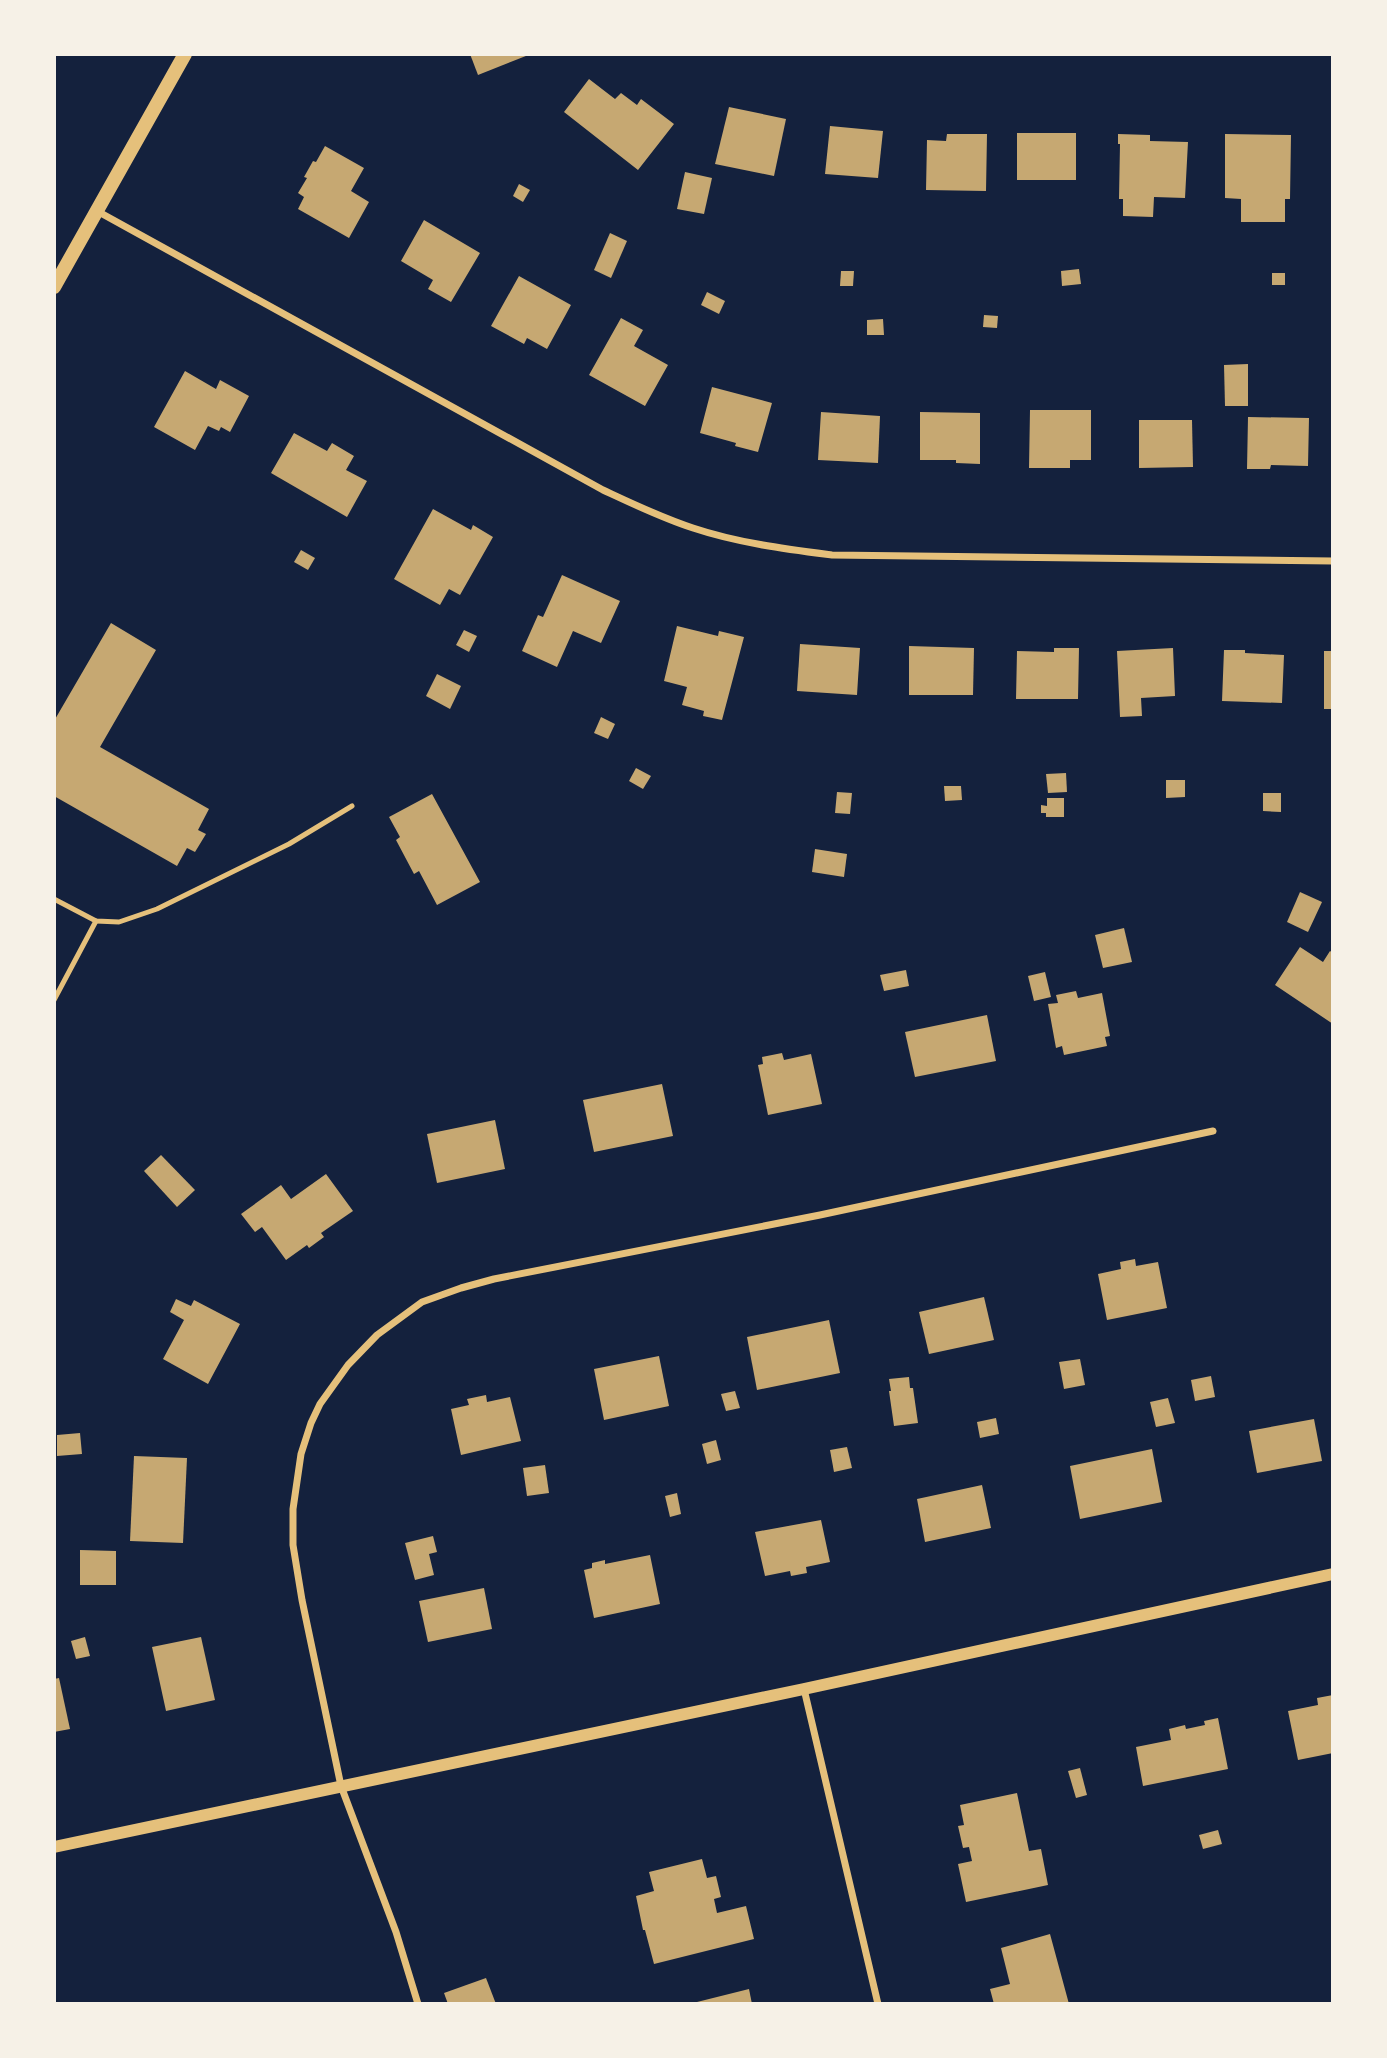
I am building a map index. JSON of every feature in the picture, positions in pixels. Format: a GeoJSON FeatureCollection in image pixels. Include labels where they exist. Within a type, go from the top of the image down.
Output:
{"type":"FeatureCollection","features":[{"type":"Feature","properties":{"kind":"main road"},"geometry":{"type":"LineString","coordinates":[[54,287],[185,54]]}},
{"type":"Feature","properties":{"kind":"street"},"geometry":{"type":"LineString","coordinates":[[97,211],[603,490],[695,529],[769,547],[832,555],[1333,561]]}},
{"type":"Feature","properties":{"kind":"street"},"geometry":{"type":"LineString","coordinates":[[418,2004],[396,1932],[341,1786],[293,1545],[293,1510],[301,1454],[320,1404],[348,1365],[377,1335],[422,1302],[461,1287],[820,1215],[1213,1130]]}},
{"type":"Feature","properties":{"kind":"street"},"geometry":{"type":"LineString","coordinates":[[54,1847],[1333,1574]]}},
{"type":"Feature","properties":{"kind":"street"},"geometry":{"type":"LineString","coordinates":[[804,1689],[878,2004]]}},
{"type":"Feature","properties":{"kind":"lane"},"geometry":{"type":"LineString","coordinates":[[54,899],[96,921],[119,922],[156,909],[289,844],[352,806]]}},
{"type":"Feature","properties":{"kind":"lane"},"geometry":{"type":"LineString","coordinates":[[54,1000],[96,921]]}},
{"type":"Feature","properties":{"kind":"building"},"geometry":{"type":"Polygon","coordinates":[[[470,54],[531,54],[478,75],[470,54]]]}},
{"type":"Feature","properties":{"kind":"building"},"geometry":{"type":"Polygon","coordinates":[[[589,79],[615,99],[621,93],[637,105],[641,99],[674,124],[638,170],[564,112],[589,79]]]}},
{"type":"Feature","properties":{"kind":"building"},"geometry":{"type":"Polygon","coordinates":[[[729,107],[786,119],[774,176],[715,164],[729,107]]]}},
{"type":"Feature","properties":{"kind":"building"},"geometry":{"type":"Polygon","coordinates":[[[830,126],[883,131],[878,178],[825,174],[830,126]]]}},
{"type":"Feature","properties":{"kind":"building"},"geometry":{"type":"Polygon","coordinates":[[[1017,133],[1076,133],[1076,180],[1017,180],[1017,133]]]}},
{"type":"Feature","properties":{"kind":"building"},"geometry":{"type":"Polygon","coordinates":[[[947,134],[987,134],[986,191],[926,190],[927,140],[946,141],[947,134]]]}},
{"type":"Feature","properties":{"kind":"building"},"geometry":{"type":"Polygon","coordinates":[[[1118,134],[1150,135],[1150,141],[1188,142],[1185,198],[1154,197],[1153,217],[1123,216],[1123,199],[1119,199],[1118,134]]]}},
{"type":"Feature","properties":{"kind":"building"},"geometry":{"type":"Polygon","coordinates":[[[1225,134],[1291,135],[1290,199],[1285,199],[1285,222],[1241,222],[1241,199],[1225,198],[1225,134]]]}},
{"type":"Feature","properties":{"kind":"building"},"geometry":{"type":"Polygon","coordinates":[[[325,146],[364,168],[351,191],[369,202],[349,238],[298,209],[304,197],[298,193],[307,178],[304,177],[325,146]]]}},
{"type":"Feature","properties":{"kind":"building"},"geometry":{"type":"Polygon","coordinates":[[[685,172],[712,178],[704,214],[677,209],[685,172]]]}},
{"type":"Feature","properties":{"kind":"building"},"geometry":{"type":"Polygon","coordinates":[[[519,184],[530,190],[523,202],[513,196],[519,184]]]}},
{"type":"Feature","properties":{"kind":"building"},"geometry":{"type":"Polygon","coordinates":[[[424,220],[480,253],[451,302],[428,289],[433,280],[401,261],[424,220]]]}},
{"type":"Feature","properties":{"kind":"building"},"geometry":{"type":"Polygon","coordinates":[[[610,233],[627,241],[611,278],[594,270],[610,233]]]}},
{"type":"Feature","properties":{"kind":"building"},"geometry":{"type":"Polygon","coordinates":[[[1079,269],[1081,284],[1062,286],[1061,271],[1079,269]]]}},
{"type":"Feature","properties":{"kind":"building"},"geometry":{"type":"Polygon","coordinates":[[[841,271],[854,271],[853,286],[840,286],[841,271]]]}},
{"type":"Feature","properties":{"kind":"building"},"geometry":{"type":"Polygon","coordinates":[[[1272,273],[1285,273],[1285,285],[1272,285],[1272,273]]]}},
{"type":"Feature","properties":{"kind":"building"},"geometry":{"type":"Polygon","coordinates":[[[519,276],[571,305],[547,349],[527,338],[524,344],[491,326],[519,276]]]}},
{"type":"Feature","properties":{"kind":"building"},"geometry":{"type":"Polygon","coordinates":[[[707,292],[725,301],[719,314],[701,305],[707,292]]]}},
{"type":"Feature","properties":{"kind":"building"},"geometry":{"type":"Polygon","coordinates":[[[984,315],[998,316],[997,328],[983,327],[984,315]]]}},
{"type":"Feature","properties":{"kind":"building"},"geometry":{"type":"Polygon","coordinates":[[[621,318],[643,330],[634,346],[668,365],[645,406],[589,375],[621,318]]]}},
{"type":"Feature","properties":{"kind":"building"},"geometry":{"type":"Polygon","coordinates":[[[883,319],[884,335],[867,335],[867,320],[883,319]]]}},
{"type":"Feature","properties":{"kind":"building"},"geometry":{"type":"Polygon","coordinates":[[[1248,364],[1248,406],[1225,406],[1224,365],[1248,364]]]}},
{"type":"Feature","properties":{"kind":"building"},"geometry":{"type":"Polygon","coordinates":[[[185,371],[216,389],[220,380],[249,396],[230,432],[221,427],[219,431],[208,426],[195,450],[154,427],[185,371]]]}},
{"type":"Feature","properties":{"kind":"building"},"geometry":{"type":"Polygon","coordinates":[[[712,387],[772,403],[758,452],[700,433],[712,387]]]}},
{"type":"Feature","properties":{"kind":"building"},"geometry":{"type":"Polygon","coordinates":[[[1030,410],[1091,410],[1091,460],[1070,460],[1070,468],[1029,468],[1030,410]]]}},
{"type":"Feature","properties":{"kind":"building"},"geometry":{"type":"Polygon","coordinates":[[[821,412],[880,416],[878,463],[818,460],[821,412]]]}},
{"type":"Feature","properties":{"kind":"building"},"geometry":{"type":"Polygon","coordinates":[[[920,412],[980,413],[980,464],[956,463],[956,460],[920,460],[920,412]]]}},
{"type":"Feature","properties":{"kind":"building"},"geometry":{"type":"Polygon","coordinates":[[[1248,417],[1309,418],[1308,466],[1271,465],[1270,469],[1247,469],[1248,417]]]}},
{"type":"Feature","properties":{"kind":"building"},"geometry":{"type":"Polygon","coordinates":[[[1139,420],[1192,420],[1193,467],[1139,468],[1139,420]]]}},
{"type":"Feature","properties":{"kind":"building"},"geometry":{"type":"Polygon","coordinates":[[[294,433],[327,451],[332,443],[354,456],[346,470],[367,481],[347,517],[271,473],[294,433]]]}},
{"type":"Feature","properties":{"kind":"building"},"geometry":{"type":"Polygon","coordinates":[[[433,509],[471,530],[473,525],[493,537],[460,595],[449,589],[440,605],[394,579],[433,509]]]}},
{"type":"Feature","properties":{"kind":"building"},"geometry":{"type":"Polygon","coordinates":[[[301,550],[315,558],[308,570],[294,562],[301,550]]]}},
{"type":"Feature","properties":{"kind":"building"},"geometry":{"type":"Polygon","coordinates":[[[562,575],[620,601],[601,643],[573,631],[557,667],[522,651],[538,615],[543,617],[562,575]]]}},
{"type":"Feature","properties":{"kind":"building"},"geometry":{"type":"Polygon","coordinates":[[[111,623],[156,650],[100,747],[209,809],[198,830],[206,834],[195,852],[187,848],[177,866],[54,796],[54,721],[111,623]]]}},
{"type":"Feature","properties":{"kind":"building"},"geometry":{"type":"Polygon","coordinates":[[[677,626],[718,636],[719,631],[744,637],[722,720],[703,716],[704,711],[682,705],[687,687],[664,681],[677,626]]]}},
{"type":"Feature","properties":{"kind":"building"},"geometry":{"type":"Polygon","coordinates":[[[464,630],[477,636],[469,652],[456,645],[464,630]]]}},
{"type":"Feature","properties":{"kind":"building"},"geometry":{"type":"Polygon","coordinates":[[[800,644],[860,648],[857,695],[797,691],[800,644]]]}},
{"type":"Feature","properties":{"kind":"building"},"geometry":{"type":"Polygon","coordinates":[[[909,646],[974,648],[973,695],[909,695],[909,646]]]}},
{"type":"Feature","properties":{"kind":"building"},"geometry":{"type":"Polygon","coordinates":[[[1054,648],[1079,648],[1078,699],[1016,699],[1017,651],[1054,652],[1054,648]]]}},
{"type":"Feature","properties":{"kind":"building"},"geometry":{"type":"Polygon","coordinates":[[[1173,648],[1175,696],[1141,698],[1142,716],[1120,717],[1117,651],[1173,648]]]}},
{"type":"Feature","properties":{"kind":"building"},"geometry":{"type":"Polygon","coordinates":[[[1224,650],[1284,655],[1282,703],[1222,701],[1224,650]]]}},
{"type":"Feature","properties":{"kind":"building"},"geometry":{"type":"Polygon","coordinates":[[[1324,651],[1333,651],[1333,709],[1324,709],[1324,651]]]}},
{"type":"Feature","properties":{"kind":"building"},"geometry":{"type":"Polygon","coordinates":[[[437,674],[461,686],[450,709],[426,696],[437,674]]]}},
{"type":"Feature","properties":{"kind":"building"},"geometry":{"type":"Polygon","coordinates":[[[601,717],[615,724],[608,739],[594,733],[601,717]]]}},
{"type":"Feature","properties":{"kind":"building"},"geometry":{"type":"Polygon","coordinates":[[[636,768],[651,776],[643,789],[629,781],[636,768]]]}},
{"type":"Feature","properties":{"kind":"building"},"geometry":{"type":"Polygon","coordinates":[[[1066,773],[1067,792],[1048,793],[1046,774],[1066,773]]]}},
{"type":"Feature","properties":{"kind":"building"},"geometry":{"type":"Polygon","coordinates":[[[1166,780],[1185,780],[1185,797],[1166,798],[1166,780]]]}},
{"type":"Feature","properties":{"kind":"building"},"geometry":{"type":"Polygon","coordinates":[[[944,786],[961,786],[962,800],[945,801],[944,786]]]}},
{"type":"Feature","properties":{"kind":"building"},"geometry":{"type":"Polygon","coordinates":[[[837,792],[852,793],[850,814],[835,813],[837,792]]]}},
{"type":"Feature","properties":{"kind":"building"},"geometry":{"type":"Polygon","coordinates":[[[1263,793],[1281,793],[1281,812],[1263,811],[1263,793]]]}},
{"type":"Feature","properties":{"kind":"building"},"geometry":{"type":"Polygon","coordinates":[[[432,794],[480,882],[437,905],[419,871],[414,874],[396,840],[400,837],[389,817],[432,794]]]}},
{"type":"Feature","properties":{"kind":"building"},"geometry":{"type":"Polygon","coordinates":[[[1047,798],[1064,798],[1064,817],[1046,817],[1046,813],[1041,813],[1041,805],[1047,806],[1047,798]]]}},
{"type":"Feature","properties":{"kind":"building"},"geometry":{"type":"Polygon","coordinates":[[[815,849],[847,854],[844,877],[812,872],[815,849]]]}},
{"type":"Feature","properties":{"kind":"building"},"geometry":{"type":"Polygon","coordinates":[[[1300,892],[1322,902],[1308,932],[1287,922],[1300,892]]]}},
{"type":"Feature","properties":{"kind":"building"},"geometry":{"type":"Polygon","coordinates":[[[1124,928],[1132,962],[1103,968],[1095,935],[1124,928]]]}},
{"type":"Feature","properties":{"kind":"building"},"geometry":{"type":"Polygon","coordinates":[[[1300,947],[1323,962],[1330,951],[1333,953],[1333,1024],[1275,985],[1300,947]]]}},
{"type":"Feature","properties":{"kind":"building"},"geometry":{"type":"Polygon","coordinates":[[[906,970],[909,986],[884,991],[880,975],[906,970]]]}},
{"type":"Feature","properties":{"kind":"building"},"geometry":{"type":"Polygon","coordinates":[[[1045,972],[1051,997],[1034,1001],[1028,976],[1045,972]]]}},
{"type":"Feature","properties":{"kind":"building"},"geometry":{"type":"Polygon","coordinates":[[[1076,991],[1078,998],[1102,993],[1110,1036],[1105,1037],[1107,1046],[1064,1055],[1062,1046],[1056,1048],[1048,1004],[1058,1003],[1056,995],[1076,991]]]}},
{"type":"Feature","properties":{"kind":"building"},"geometry":{"type":"Polygon","coordinates":[[[987,1015],[996,1061],[915,1077],[905,1032],[987,1015]]]}},
{"type":"Feature","properties":{"kind":"building"},"geometry":{"type":"Polygon","coordinates":[[[782,1053],[784,1060],[811,1054],[822,1104],[768,1115],[758,1065],[763,1064],[762,1057],[782,1053]]]}},
{"type":"Feature","properties":{"kind":"building"},"geometry":{"type":"Polygon","coordinates":[[[662,1084],[673,1136],[594,1152],[583,1100],[662,1084]]]}},
{"type":"Feature","properties":{"kind":"building"},"geometry":{"type":"Polygon","coordinates":[[[495,1120],[505,1169],[437,1183],[427,1134],[495,1120]]]}},
{"type":"Feature","properties":{"kind":"building"},"geometry":{"type":"Polygon","coordinates":[[[161,1155],[195,1190],[177,1207],[144,1171],[161,1155]]]}},
{"type":"Feature","properties":{"kind":"building"},"geometry":{"type":"Polygon","coordinates":[[[326,1174],[353,1211],[321,1233],[324,1237],[309,1248],[307,1245],[286,1260],[262,1227],[255,1232],[241,1214],[281,1185],[291,1199],[326,1174]]]}},
{"type":"Feature","properties":{"kind":"building"},"geometry":{"type":"Polygon","coordinates":[[[1135,1259],[1136,1266],[1158,1262],[1167,1308],[1107,1320],[1098,1274],[1121,1269],[1120,1262],[1135,1259]]]}},
{"type":"Feature","properties":{"kind":"building"},"geometry":{"type":"Polygon","coordinates":[[[984,1297],[994,1340],[929,1354],[919,1312],[984,1297]]]}},
{"type":"Feature","properties":{"kind":"building"},"geometry":{"type":"Polygon","coordinates":[[[176,1299],[191,1306],[194,1300],[240,1324],[208,1384],[163,1359],[184,1320],[170,1312],[176,1299]]]}},
{"type":"Feature","properties":{"kind":"building"},"geometry":{"type":"Polygon","coordinates":[[[829,1320],[840,1373],[757,1390],[747,1337],[829,1320]]]}},
{"type":"Feature","properties":{"kind":"building"},"geometry":{"type":"Polygon","coordinates":[[[659,1356],[669,1406],[604,1420],[594,1369],[659,1356]]]}},
{"type":"Feature","properties":{"kind":"building"},"geometry":{"type":"Polygon","coordinates":[[[1080,1359],[1085,1385],[1064,1389],[1059,1362],[1080,1359]]]}},
{"type":"Feature","properties":{"kind":"building"},"geometry":{"type":"Polygon","coordinates":[[[1211,1376],[1215,1397],[1195,1401],[1191,1380],[1211,1376]]]}},
{"type":"Feature","properties":{"kind":"building"},"geometry":{"type":"Polygon","coordinates":[[[909,1377],[918,1423],[894,1426],[889,1379],[909,1377]]]}},
{"type":"Feature","properties":{"kind":"building"},"geometry":{"type":"Polygon","coordinates":[[[735,1391],[740,1408],[726,1411],[721,1394],[735,1391]]]}},
{"type":"Feature","properties":{"kind":"building"},"geometry":{"type":"Polygon","coordinates":[[[486,1395],[487,1402],[510,1397],[521,1441],[461,1455],[451,1409],[469,1405],[467,1399],[486,1395]]]}},
{"type":"Feature","properties":{"kind":"building"},"geometry":{"type":"Polygon","coordinates":[[[1168,1398],[1175,1423],[1156,1427],[1150,1402],[1168,1398]]]}},
{"type":"Feature","properties":{"kind":"building"},"geometry":{"type":"Polygon","coordinates":[[[996,1418],[999,1434],[980,1438],[977,1422],[996,1418]]]}},
{"type":"Feature","properties":{"kind":"building"},"geometry":{"type":"Polygon","coordinates":[[[1314,1419],[1322,1461],[1257,1473],[1249,1431],[1314,1419]]]}},
{"type":"Feature","properties":{"kind":"building"},"geometry":{"type":"Polygon","coordinates":[[[80,1433],[82,1454],[57,1456],[57,1435],[80,1433]]]}},
{"type":"Feature","properties":{"kind":"building"},"geometry":{"type":"Polygon","coordinates":[[[716,1440],[721,1460],[707,1464],[702,1444],[716,1440]]]}},
{"type":"Feature","properties":{"kind":"building"},"geometry":{"type":"Polygon","coordinates":[[[847,1447],[852,1468],[834,1472],[830,1450],[847,1447]]]}},
{"type":"Feature","properties":{"kind":"building"},"geometry":{"type":"Polygon","coordinates":[[[1152,1449],[1162,1502],[1080,1519],[1070,1466],[1152,1449]]]}},
{"type":"Feature","properties":{"kind":"building"},"geometry":{"type":"Polygon","coordinates":[[[134,1456],[187,1458],[183,1543],[130,1541],[134,1456]]]}},
{"type":"Feature","properties":{"kind":"building"},"geometry":{"type":"Polygon","coordinates":[[[545,1465],[549,1493],[527,1496],[523,1468],[545,1465]]]}},
{"type":"Feature","properties":{"kind":"building"},"geometry":{"type":"Polygon","coordinates":[[[982,1485],[991,1528],[925,1542],[917,1499],[982,1485]]]}},
{"type":"Feature","properties":{"kind":"building"},"geometry":{"type":"Polygon","coordinates":[[[677,1493],[681,1514],[670,1517],[665,1496],[677,1493]]]}},
{"type":"Feature","properties":{"kind":"building"},"geometry":{"type":"Polygon","coordinates":[[[821,1520],[830,1562],[806,1567],[807,1573],[791,1576],[790,1571],[765,1576],[755,1532],[821,1520]]]}},
{"type":"Feature","properties":{"kind":"building"},"geometry":{"type":"Polygon","coordinates":[[[433,1536],[437,1552],[429,1554],[434,1575],[415,1580],[405,1543],[433,1536]]]}},
{"type":"Feature","properties":{"kind":"building"},"geometry":{"type":"Polygon","coordinates":[[[80,1550],[116,1551],[116,1585],[80,1585],[80,1550]]]}},
{"type":"Feature","properties":{"kind":"building"},"geometry":{"type":"Polygon","coordinates":[[[650,1555],[660,1604],[594,1618],[584,1570],[592,1568],[592,1563],[605,1560],[605,1564],[650,1555]]]}},
{"type":"Feature","properties":{"kind":"building"},"geometry":{"type":"Polygon","coordinates":[[[484,1588],[492,1629],[428,1642],[419,1601],[484,1588]]]}},
{"type":"Feature","properties":{"kind":"building"},"geometry":{"type":"Polygon","coordinates":[[[85,1637],[90,1656],[76,1659],[71,1641],[85,1637]]]}},
{"type":"Feature","properties":{"kind":"building"},"geometry":{"type":"Polygon","coordinates":[[[201,1637],[215,1700],[166,1711],[152,1647],[201,1637]]]}},
{"type":"Feature","properties":{"kind":"building"},"geometry":{"type":"Polygon","coordinates":[[[59,1678],[70,1729],[54,1732],[54,1679],[59,1678]]]}},
{"type":"Feature","properties":{"kind":"building"},"geometry":{"type":"Polygon","coordinates":[[[1333,1695],[1333,1753],[1298,1760],[1288,1711],[1318,1705],[1317,1698],[1333,1695]]]}},
{"type":"Feature","properties":{"kind":"building"},"geometry":{"type":"Polygon","coordinates":[[[1218,1718],[1228,1769],[1143,1786],[1136,1747],[1171,1740],[1169,1729],[1185,1725],[1186,1729],[1205,1725],[1204,1721],[1218,1718]]]}},
{"type":"Feature","properties":{"kind":"building"},"geometry":{"type":"Polygon","coordinates":[[[1080,1768],[1087,1795],[1076,1798],[1068,1771],[1080,1768]]]}},
{"type":"Feature","properties":{"kind":"building"},"geometry":{"type":"Polygon","coordinates":[[[1017,1793],[1029,1851],[1041,1849],[1048,1885],[966,1902],[958,1864],[972,1861],[969,1847],[963,1848],[958,1826],[964,1825],[960,1805],[1017,1793]]]}},
{"type":"Feature","properties":{"kind":"building"},"geometry":{"type":"Polygon","coordinates":[[[1218,1830],[1222,1844],[1203,1849],[1199,1835],[1218,1830]]]}},
{"type":"Feature","properties":{"kind":"building"},"geometry":{"type":"Polygon","coordinates":[[[702,1859],[707,1878],[716,1876],[721,1897],[714,1899],[717,1913],[746,1906],[754,1939],[654,1964],[636,1896],[654,1891],[649,1872],[702,1859]]]}},
{"type":"Feature","properties":{"kind":"building"},"geometry":{"type":"Polygon","coordinates":[[[1050,1934],[1069,2004],[994,2004],[990,1989],[1010,1984],[1001,1948],[1050,1934]]]}},
{"type":"Feature","properties":{"kind":"building"},"geometry":{"type":"Polygon","coordinates":[[[486,1978],[496,2004],[448,2004],[444,1993],[486,1978]]]}},
{"type":"Feature","properties":{"kind":"building"},"geometry":{"type":"Polygon","coordinates":[[[749,1989],[752,2004],[693,2004],[693,2003],[749,1989]]]}}]}
